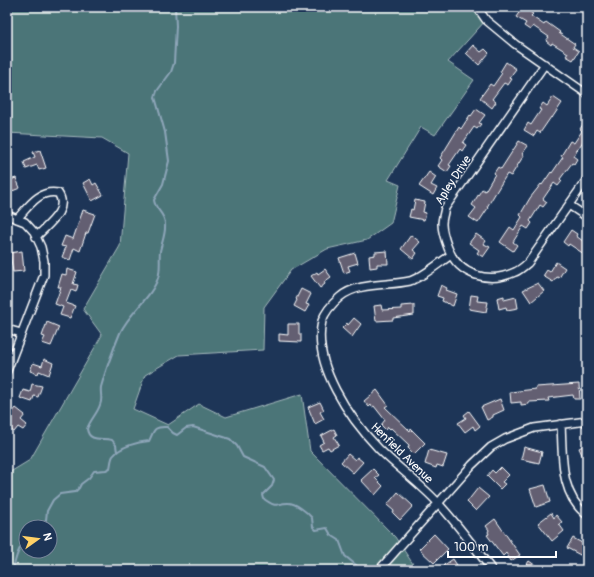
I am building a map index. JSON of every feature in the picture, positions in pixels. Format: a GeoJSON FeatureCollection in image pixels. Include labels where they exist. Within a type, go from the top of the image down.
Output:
{"type":"FeatureCollection","features":[{"type":"Feature","properties":{"kind":"street"},"geometry":{"type":"LineString","coordinates":[[477,7],[486,20],[515,44],[587,94]]}},
{"type":"Feature","properties":{"kind":"street","name":"Apley Drive"},"geometry":{"type":"LineString","coordinates":[[545,64],[445,208],[442,224],[444,238],[451,255],[457,264],[466,271],[478,276],[488,278],[505,276],[517,272],[528,263],[587,179]]}},
{"type":"Feature","properties":{"kind":"street"},"geometry":{"type":"LineString","coordinates":[[17,219],[43,193],[51,191],[58,193],[62,198],[60,212],[36,237]]}},
{"type":"Feature","properties":{"kind":"street"},"geometry":{"type":"LineString","coordinates":[[569,205],[587,217]]}},
{"type":"Feature","properties":{"kind":"street"},"geometry":{"type":"LineString","coordinates":[[7,215],[25,222],[36,237],[44,261],[44,275],[10,357],[7,371]]}},
{"type":"Feature","properties":{"kind":"street","name":"Henfield Avenue"},"geometry":{"type":"LineString","coordinates":[[451,255],[409,281],[375,285],[353,290],[341,296],[328,310],[323,320],[321,334],[322,354],[329,374],[346,409],[380,450],[439,504],[492,570]]}},
{"type":"Feature","properties":{"kind":"street"},"geometry":{"type":"LineString","coordinates":[[7,329],[21,333]]}},
{"type":"Feature","properties":{"kind":"street"},"geometry":{"type":"LineString","coordinates":[[379,570],[412,531],[439,504],[472,464],[492,447],[505,439],[534,428],[587,421]]}},
{"type":"Feature","properties":{"kind":"street"},"geometry":{"type":"LineString","coordinates":[[561,424],[566,485],[574,502],[587,515]]}},
{"type":"Feature","properties":{"kind":"green space"},"geometry":{"type":"Polygon","coordinates":[[[7,7],[477,7],[486,20],[448,62],[474,80],[435,135],[421,127],[388,180],[400,185],[391,223],[367,240],[327,249],[291,270],[264,307],[263,350],[179,355],[145,375],[133,409],[168,425],[199,404],[226,417],[302,394],[310,451],[395,537],[417,570],[7,570],[7,474],[30,460],[102,335],[83,309],[120,246],[128,153],[102,138],[7,133],[7,7]]]}},
{"type":"Feature","properties":{"kind":"building"},"geometry":{"type":"Polygon","coordinates":[[[523,7],[533,14],[531,16],[544,25],[546,22],[575,44],[573,47],[579,51],[573,60],[566,56],[568,53],[546,41],[549,37],[533,26],[530,30],[524,26],[526,23],[516,17],[523,7]]]}},
{"type":"Feature","properties":{"kind":"building"},"geometry":{"type":"Polygon","coordinates":[[[473,45],[481,52],[485,49],[489,53],[479,65],[466,53],[473,45]]]}},
{"type":"Feature","properties":{"kind":"building"},"geometry":{"type":"Polygon","coordinates":[[[506,62],[516,69],[509,78],[512,79],[508,85],[504,83],[492,99],[496,102],[492,108],[480,98],[490,84],[493,86],[502,73],[500,72],[506,62]]]}},
{"type":"Feature","properties":{"kind":"building"},"geometry":{"type":"Polygon","coordinates":[[[553,97],[562,103],[540,133],[537,131],[534,136],[524,130],[528,123],[531,125],[541,110],[539,109],[543,103],[547,106],[553,97]]]}},
{"type":"Feature","properties":{"kind":"building"},"geometry":{"type":"Polygon","coordinates":[[[476,109],[485,115],[479,123],[481,124],[477,129],[474,127],[463,143],[466,145],[462,151],[460,149],[449,165],[451,166],[447,172],[438,166],[442,160],[440,158],[459,127],[461,129],[476,109]]]}},
{"type":"Feature","properties":{"kind":"building"},"geometry":{"type":"Polygon","coordinates":[[[587,118],[587,142],[584,140],[573,156],[577,159],[574,164],[572,163],[560,179],[562,181],[558,186],[554,183],[543,199],[547,202],[543,207],[540,205],[530,221],[532,223],[528,229],[523,226],[513,242],[517,245],[513,251],[500,242],[510,227],[514,230],[522,217],[520,215],[530,198],[551,172],[552,173],[563,157],[561,156],[570,141],[574,143],[582,131],[580,129],[587,118]]]}},
{"type":"Feature","properties":{"kind":"building"},"geometry":{"type":"Polygon","coordinates":[[[519,141],[528,146],[522,154],[524,155],[511,176],[507,174],[478,223],[469,217],[476,208],[472,205],[482,189],[485,191],[498,167],[501,169],[519,141]]]}},
{"type":"Feature","properties":{"kind":"building"},"geometry":{"type":"Polygon","coordinates":[[[40,150],[46,168],[39,170],[37,165],[26,169],[24,162],[35,157],[33,152],[40,150]]]}},
{"type":"Feature","properties":{"kind":"building"},"geometry":{"type":"Polygon","coordinates":[[[429,172],[436,177],[431,185],[437,188],[433,195],[419,186],[429,172]]]}},
{"type":"Feature","properties":{"kind":"building"},"geometry":{"type":"Polygon","coordinates":[[[16,178],[20,188],[7,193],[7,181],[16,178]]]}},
{"type":"Feature","properties":{"kind":"building"},"geometry":{"type":"Polygon","coordinates":[[[90,179],[93,185],[96,183],[103,195],[92,201],[83,183],[90,179]]]}},
{"type":"Feature","properties":{"kind":"building"},"geometry":{"type":"Polygon","coordinates":[[[415,200],[425,202],[423,212],[426,213],[424,220],[409,217],[411,209],[413,210],[415,200]]]}},
{"type":"Feature","properties":{"kind":"building"},"geometry":{"type":"Polygon","coordinates":[[[83,210],[95,214],[88,233],[86,233],[80,251],[74,248],[70,260],[62,257],[66,247],[61,246],[65,236],[73,239],[83,210]]]}},
{"type":"Feature","properties":{"kind":"building"},"geometry":{"type":"Polygon","coordinates":[[[571,230],[577,234],[576,236],[587,244],[587,256],[569,244],[568,246],[563,242],[571,230]]]}},
{"type":"Feature","properties":{"kind":"building"},"geometry":{"type":"Polygon","coordinates":[[[476,234],[486,241],[484,244],[490,247],[483,257],[477,253],[479,250],[469,243],[476,234]]]}},
{"type":"Feature","properties":{"kind":"building"},"geometry":{"type":"Polygon","coordinates":[[[411,235],[420,242],[413,250],[417,253],[413,259],[401,249],[411,235]]]}},
{"type":"Feature","properties":{"kind":"building"},"geometry":{"type":"Polygon","coordinates":[[[22,251],[24,271],[13,272],[10,253],[22,251]]]}},
{"type":"Feature","properties":{"kind":"building"},"geometry":{"type":"Polygon","coordinates":[[[387,251],[388,264],[377,264],[377,267],[370,268],[369,256],[375,255],[375,252],[387,251]]]}},
{"type":"Feature","properties":{"kind":"building"},"geometry":{"type":"Polygon","coordinates":[[[355,253],[358,263],[348,266],[350,271],[344,273],[339,258],[355,253]]]}},
{"type":"Feature","properties":{"kind":"building"},"geometry":{"type":"Polygon","coordinates":[[[556,262],[565,268],[559,278],[557,277],[553,282],[543,276],[547,270],[550,272],[556,262]]]}},
{"type":"Feature","properties":{"kind":"building"},"geometry":{"type":"Polygon","coordinates":[[[67,269],[77,272],[73,284],[78,285],[76,292],[71,290],[66,303],[75,306],[70,318],[60,315],[63,307],[55,304],[61,287],[58,287],[62,274],[66,275],[67,269]]]}},
{"type":"Feature","properties":{"kind":"building"},"geometry":{"type":"Polygon","coordinates":[[[325,269],[331,277],[324,282],[325,284],[320,288],[311,276],[317,272],[318,274],[325,269]]]}},
{"type":"Feature","properties":{"kind":"building"},"geometry":{"type":"Polygon","coordinates":[[[538,283],[544,291],[531,302],[523,290],[538,283]]]}},
{"type":"Feature","properties":{"kind":"building"},"geometry":{"type":"Polygon","coordinates":[[[441,285],[447,288],[446,290],[457,294],[453,306],[442,301],[443,298],[437,296],[441,285]]]}},
{"type":"Feature","properties":{"kind":"building"},"geometry":{"type":"Polygon","coordinates":[[[301,289],[311,294],[306,304],[309,305],[305,312],[294,306],[301,289]]]}},
{"type":"Feature","properties":{"kind":"building"},"geometry":{"type":"Polygon","coordinates":[[[471,295],[478,296],[477,301],[488,302],[486,312],[469,309],[471,295]]]}},
{"type":"Feature","properties":{"kind":"building"},"geometry":{"type":"Polygon","coordinates":[[[504,296],[504,300],[516,297],[518,308],[507,310],[506,307],[499,309],[497,298],[504,296]]]}},
{"type":"Feature","properties":{"kind":"building"},"geometry":{"type":"Polygon","coordinates":[[[381,305],[382,310],[401,309],[401,306],[414,305],[414,315],[393,318],[393,320],[376,321],[374,306],[381,305]]]}},
{"type":"Feature","properties":{"kind":"building"},"geometry":{"type":"Polygon","coordinates":[[[354,318],[361,324],[352,337],[342,328],[347,323],[348,325],[354,318]]]}},
{"type":"Feature","properties":{"kind":"building"},"geometry":{"type":"Polygon","coordinates":[[[47,322],[59,327],[51,346],[42,343],[45,337],[42,336],[47,322]]]}},
{"type":"Feature","properties":{"kind":"building"},"geometry":{"type":"Polygon","coordinates":[[[288,324],[299,324],[301,342],[279,341],[279,334],[288,335],[288,324]]]}},
{"type":"Feature","properties":{"kind":"building"},"geometry":{"type":"Polygon","coordinates":[[[44,359],[53,363],[49,375],[39,371],[38,374],[30,371],[33,363],[42,366],[44,359]]]}},
{"type":"Feature","properties":{"kind":"building"},"geometry":{"type":"Polygon","coordinates":[[[32,384],[42,386],[38,397],[34,396],[32,402],[20,398],[23,390],[30,392],[32,384]]]}},
{"type":"Feature","properties":{"kind":"building"},"geometry":{"type":"Polygon","coordinates":[[[579,384],[580,399],[574,399],[573,395],[548,398],[549,401],[529,402],[529,404],[521,405],[521,402],[511,403],[510,392],[536,389],[536,387],[579,384]]]}},
{"type":"Feature","properties":{"kind":"building"},"geometry":{"type":"Polygon","coordinates":[[[377,390],[388,405],[385,407],[425,443],[414,454],[408,448],[409,445],[391,428],[390,429],[388,427],[386,430],[381,425],[385,420],[374,406],[372,407],[371,405],[369,407],[364,401],[377,390]]]}},
{"type":"Feature","properties":{"kind":"building"},"geometry":{"type":"Polygon","coordinates":[[[500,399],[504,410],[493,415],[493,417],[487,420],[481,407],[500,399]]]}},
{"type":"Feature","properties":{"kind":"building"},"geometry":{"type":"Polygon","coordinates":[[[320,402],[324,410],[320,412],[324,419],[315,424],[308,407],[320,402]]]}},
{"type":"Feature","properties":{"kind":"building"},"geometry":{"type":"Polygon","coordinates":[[[16,408],[25,415],[21,420],[27,425],[23,430],[18,427],[14,432],[7,427],[7,419],[16,408]]]}},
{"type":"Feature","properties":{"kind":"building"},"geometry":{"type":"Polygon","coordinates":[[[469,411],[480,426],[475,430],[473,426],[465,432],[458,423],[466,418],[464,415],[469,411]]]}},
{"type":"Feature","properties":{"kind":"building"},"geometry":{"type":"Polygon","coordinates":[[[334,429],[337,435],[334,437],[339,445],[330,450],[328,447],[322,450],[319,445],[324,442],[321,436],[334,429]]]}},
{"type":"Feature","properties":{"kind":"building"},"geometry":{"type":"Polygon","coordinates":[[[587,444],[587,466],[579,448],[587,444]]]}},
{"type":"Feature","properties":{"kind":"building"},"geometry":{"type":"Polygon","coordinates":[[[524,447],[542,452],[539,463],[521,459],[524,447]]]}},
{"type":"Feature","properties":{"kind":"building"},"geometry":{"type":"Polygon","coordinates":[[[429,450],[447,455],[443,467],[437,465],[436,468],[425,464],[429,450]]]}},
{"type":"Feature","properties":{"kind":"building"},"geometry":{"type":"Polygon","coordinates":[[[348,454],[355,460],[357,457],[363,462],[353,473],[341,462],[348,454]]]}},
{"type":"Feature","properties":{"kind":"building"},"geometry":{"type":"Polygon","coordinates":[[[501,467],[509,475],[502,482],[505,484],[500,489],[487,476],[492,470],[495,473],[501,467]]]}},
{"type":"Feature","properties":{"kind":"building"},"geometry":{"type":"Polygon","coordinates":[[[373,469],[379,475],[375,478],[383,486],[375,495],[361,480],[373,469]]]}},
{"type":"Feature","properties":{"kind":"building"},"geometry":{"type":"Polygon","coordinates":[[[545,485],[550,502],[536,507],[530,489],[545,485]]]}},
{"type":"Feature","properties":{"kind":"building"},"geometry":{"type":"Polygon","coordinates":[[[478,488],[489,497],[476,511],[467,502],[478,488]]]}},
{"type":"Feature","properties":{"kind":"building"},"geometry":{"type":"Polygon","coordinates":[[[398,492],[413,506],[400,520],[393,513],[394,511],[387,505],[398,492]]]}},
{"type":"Feature","properties":{"kind":"building"},"geometry":{"type":"Polygon","coordinates":[[[551,513],[554,518],[556,515],[562,522],[559,524],[564,531],[552,541],[538,523],[551,513]]]}},
{"type":"Feature","properties":{"kind":"building"},"geometry":{"type":"Polygon","coordinates":[[[495,519],[520,555],[511,561],[506,553],[503,556],[487,535],[489,534],[489,530],[486,526],[495,519]]]}},
{"type":"Feature","properties":{"kind":"building"},"geometry":{"type":"Polygon","coordinates":[[[434,534],[448,549],[434,563],[419,549],[434,534]]]}},
{"type":"Feature","properties":{"kind":"building"},"geometry":{"type":"Polygon","coordinates":[[[573,538],[582,543],[583,541],[587,543],[587,552],[584,557],[567,548],[573,538]]]}},
{"type":"Feature","properties":{"kind":"building"},"geometry":{"type":"Polygon","coordinates":[[[453,559],[460,570],[446,570],[443,566],[453,559]]]}},
{"type":"Feature","properties":{"kind":"building"},"geometry":{"type":"Polygon","coordinates":[[[529,561],[542,570],[523,570],[529,561]]]}},
{"type":"Feature","properties":{"kind":"waterway"},"geometry":{"type":"LineString","coordinates":[[117,452],[116,445],[112,440],[93,438],[90,436],[87,429],[101,403],[101,387],[120,333],[129,319],[151,292],[159,275],[160,251],[164,234],[165,220],[154,200],[163,184],[169,161],[165,132],[155,97],[157,91],[171,72],[174,63],[176,26],[175,7]]}},
{"type":"Feature","properties":{"kind":"waterway"},"geometry":{"type":"LineString","coordinates":[[46,519],[47,511],[53,500],[60,494],[75,492],[94,471],[106,470],[110,468],[113,456],[120,450],[125,447],[149,441],[153,432],[159,427],[167,427],[177,435],[186,428],[193,427],[230,439],[237,446],[243,457],[265,467],[274,480],[272,486],[263,495],[264,499],[274,505],[291,503],[301,508],[312,518],[313,527],[316,530],[327,528],[331,535],[339,540],[345,556],[362,570]]}},
{"type":"Feature","properties":{"kind":"waterway"},"geometry":{"type":"LineString","coordinates":[[13,570],[18,553]]}}]}
